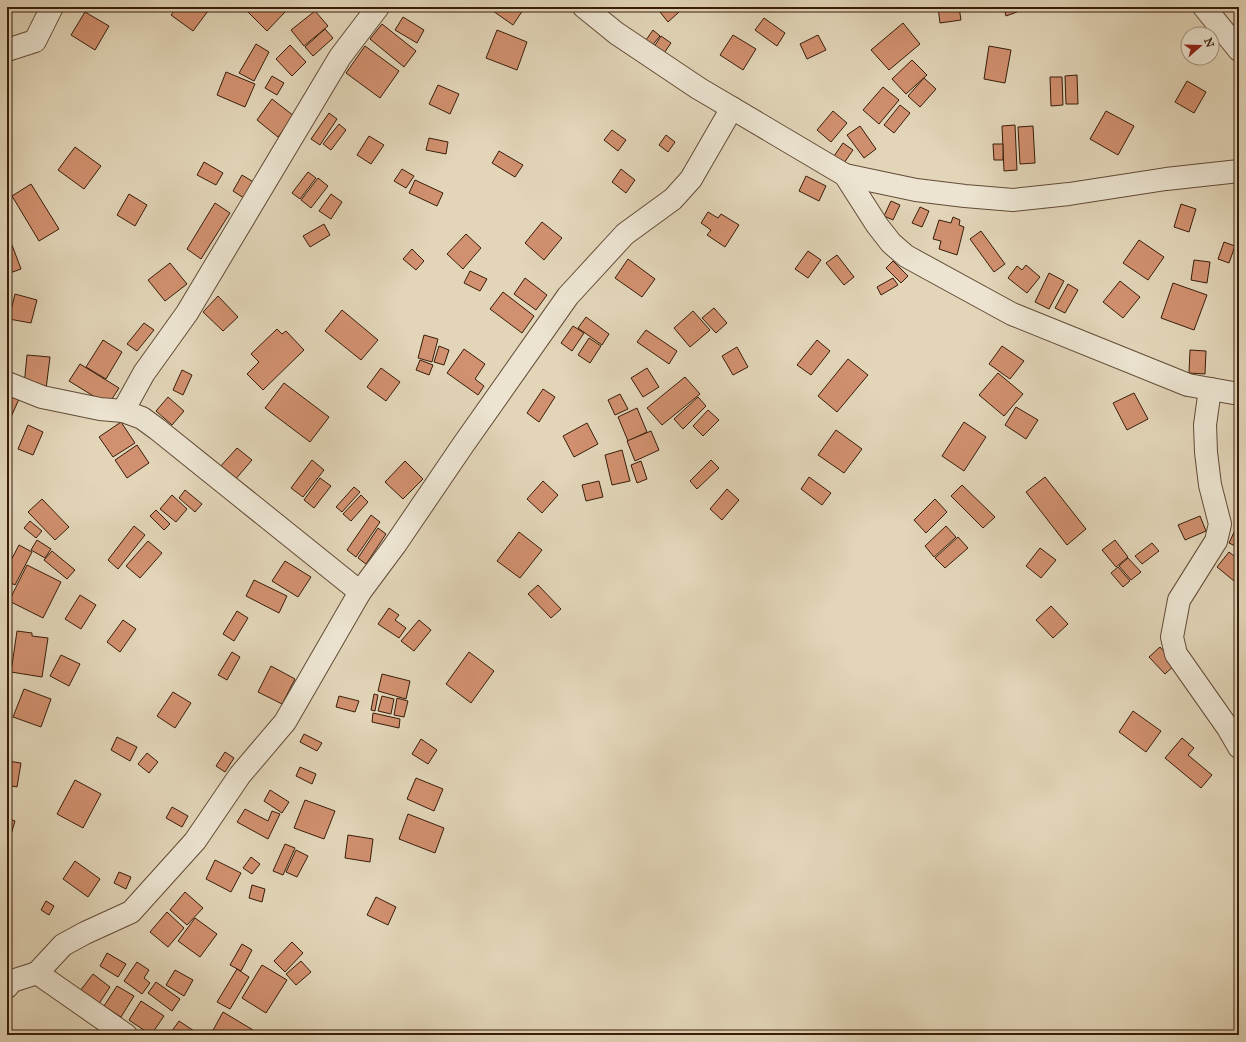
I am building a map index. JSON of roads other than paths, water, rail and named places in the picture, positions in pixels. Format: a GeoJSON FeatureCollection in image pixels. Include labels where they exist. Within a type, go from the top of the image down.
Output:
{"type":"FeatureCollection","features":[{"type":"Feature","properties":{"kind":"street"},"geometry":{"type":"LineString","coordinates":[[7,50],[35,40],[52,7]]}},
{"type":"Feature","properties":{"kind":"street"},"geometry":{"type":"LineString","coordinates":[[123,411],[144,373],[187,313],[340,57],[378,7]]}},
{"type":"Feature","properties":{"kind":"street"},"geometry":{"type":"LineString","coordinates":[[584,7],[616,33],[698,88],[845,175],[916,190],[1012,200],[1069,194],[1166,178],[1239,171]]}},
{"type":"Feature","properties":{"kind":"street"},"geometry":{"type":"LineString","coordinates":[[1204,7],[1239,50]]}},
{"type":"Feature","properties":{"kind":"street"},"geometry":{"type":"LineString","coordinates":[[9,982],[37,973],[63,945],[131,912],[195,841],[240,776],[285,722],[360,592],[395,545],[463,445],[568,296],[625,234],[673,199],[692,179],[732,108]]}},
{"type":"Feature","properties":{"kind":"street"},"geometry":{"type":"LineString","coordinates":[[845,175],[877,225],[891,243],[906,256],[1012,314],[1188,385],[1239,394]]}},
{"type":"Feature","properties":{"kind":"street"},"geometry":{"type":"LineString","coordinates":[[7,383],[42,397],[100,409],[123,411],[142,418],[360,592]]}},
{"type":"Feature","properties":{"kind":"street"},"geometry":{"type":"LineString","coordinates":[[1210,389],[1205,425],[1206,452],[1210,485],[1220,524],[1216,541],[1179,600],[1172,637],[1176,654],[1228,728],[1239,747]]}},
{"type":"Feature","properties":{"kind":"street"},"geometry":{"type":"LineString","coordinates":[[37,973],[126,1035]]}}]}
